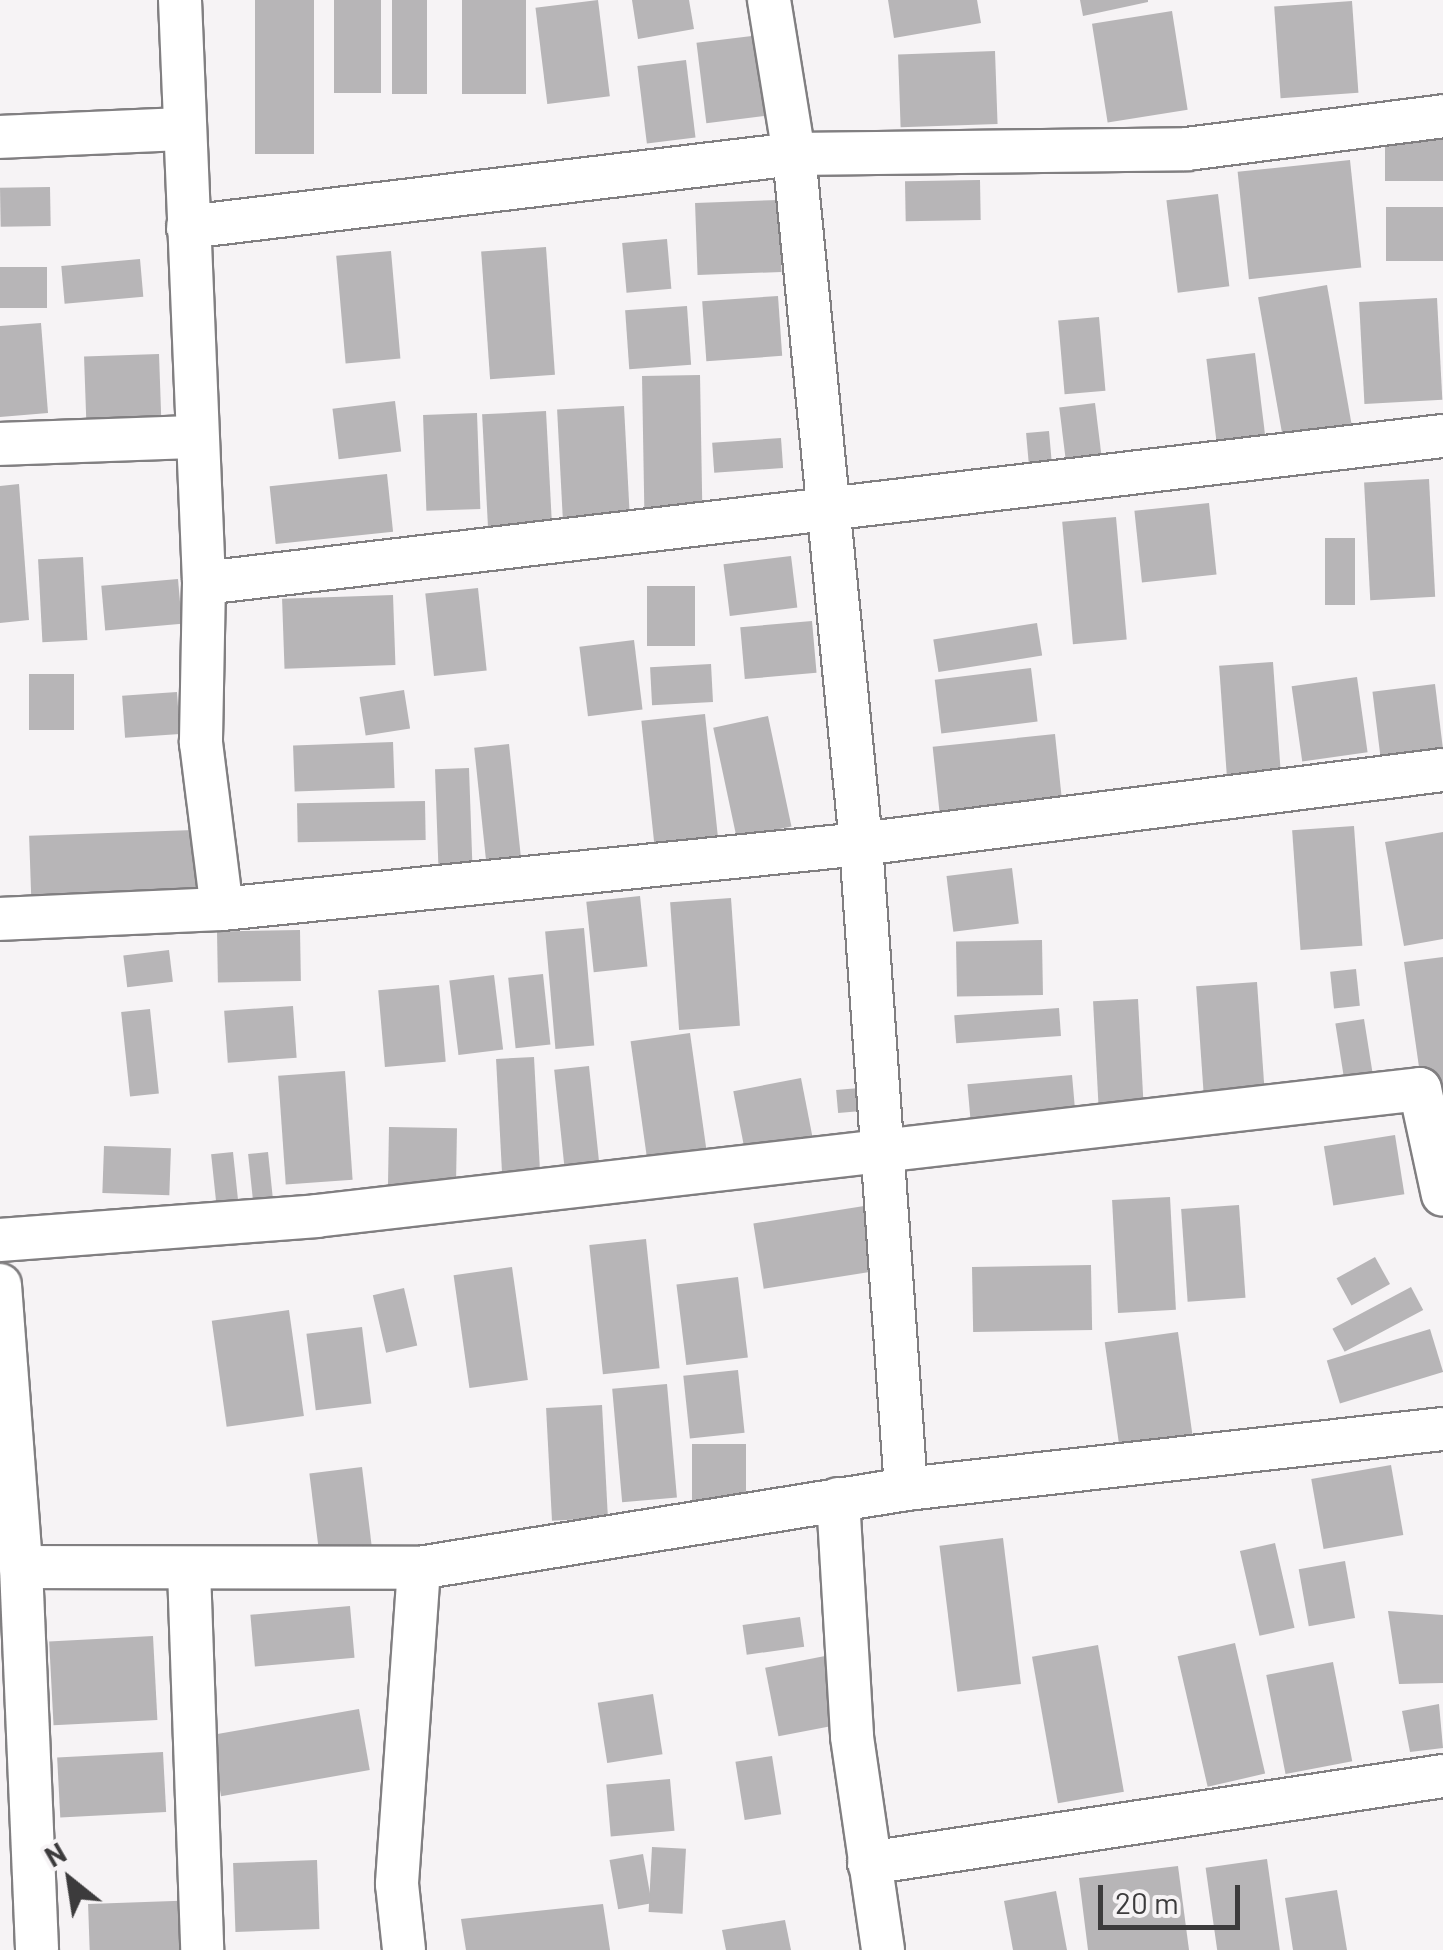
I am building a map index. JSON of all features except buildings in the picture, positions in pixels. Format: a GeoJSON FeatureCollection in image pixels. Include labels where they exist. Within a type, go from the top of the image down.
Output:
{"type":"FeatureCollection","features":[{"type":"Feature","properties":{"kind":"street"},"geometry":{"type":"LineString","coordinates":[[180,0],[192,437],[204,583],[200,743],[222,910]]}},
{"type":"Feature","properties":{"kind":"street"},"geometry":{"type":"LineString","coordinates":[[769,0],[794,154],[823,516],[861,844],[906,1489]]}},
{"type":"Feature","properties":{"kind":"street"},"geometry":{"type":"LineString","coordinates":[[188,227],[794,154],[1186,149],[1443,116]]}},
{"type":"Feature","properties":{"kind":"street"},"geometry":{"type":"LineString","coordinates":[[0,138],[184,129]]}},
{"type":"Feature","properties":{"kind":"street"},"geometry":{"type":"LineString","coordinates":[[204,583],[823,516],[1443,436]]}},
{"type":"Feature","properties":{"kind":"street"},"geometry":{"type":"LineString","coordinates":[[0,444],[192,437]]}},
{"type":"Feature","properties":{"kind":"street"},"geometry":{"type":"LineString","coordinates":[[0,919],[222,910],[861,844],[1443,770]]}},
{"type":"Feature","properties":{"kind":"street"},"geometry":{"type":"LineString","coordinates":[[0,1240],[316,1216],[1420,1089],[1443,1194]]}},
{"type":"Feature","properties":{"kind":"street"},"geometry":{"type":"LineString","coordinates":[[0,1286],[20,1567],[37,1950]]}},
{"type":"Feature","properties":{"kind":"street"},"geometry":{"type":"LineString","coordinates":[[20,1567],[419,1568],[906,1489],[1443,1429]]}},
{"type":"Feature","properties":{"kind":"street"},"geometry":{"type":"LineString","coordinates":[[838,1499],[869,1863],[884,1950]]}},
{"type":"Feature","properties":{"kind":"street"},"geometry":{"type":"LineString","coordinates":[[404,1950],[397,1884],[419,1568]]}},
{"type":"Feature","properties":{"kind":"street"},"geometry":{"type":"LineString","coordinates":[[189,1570],[202,1950]]}},
{"type":"Feature","properties":{"kind":"street"},"geometry":{"type":"LineString","coordinates":[[869,1863],[1443,1776]]}}]}
